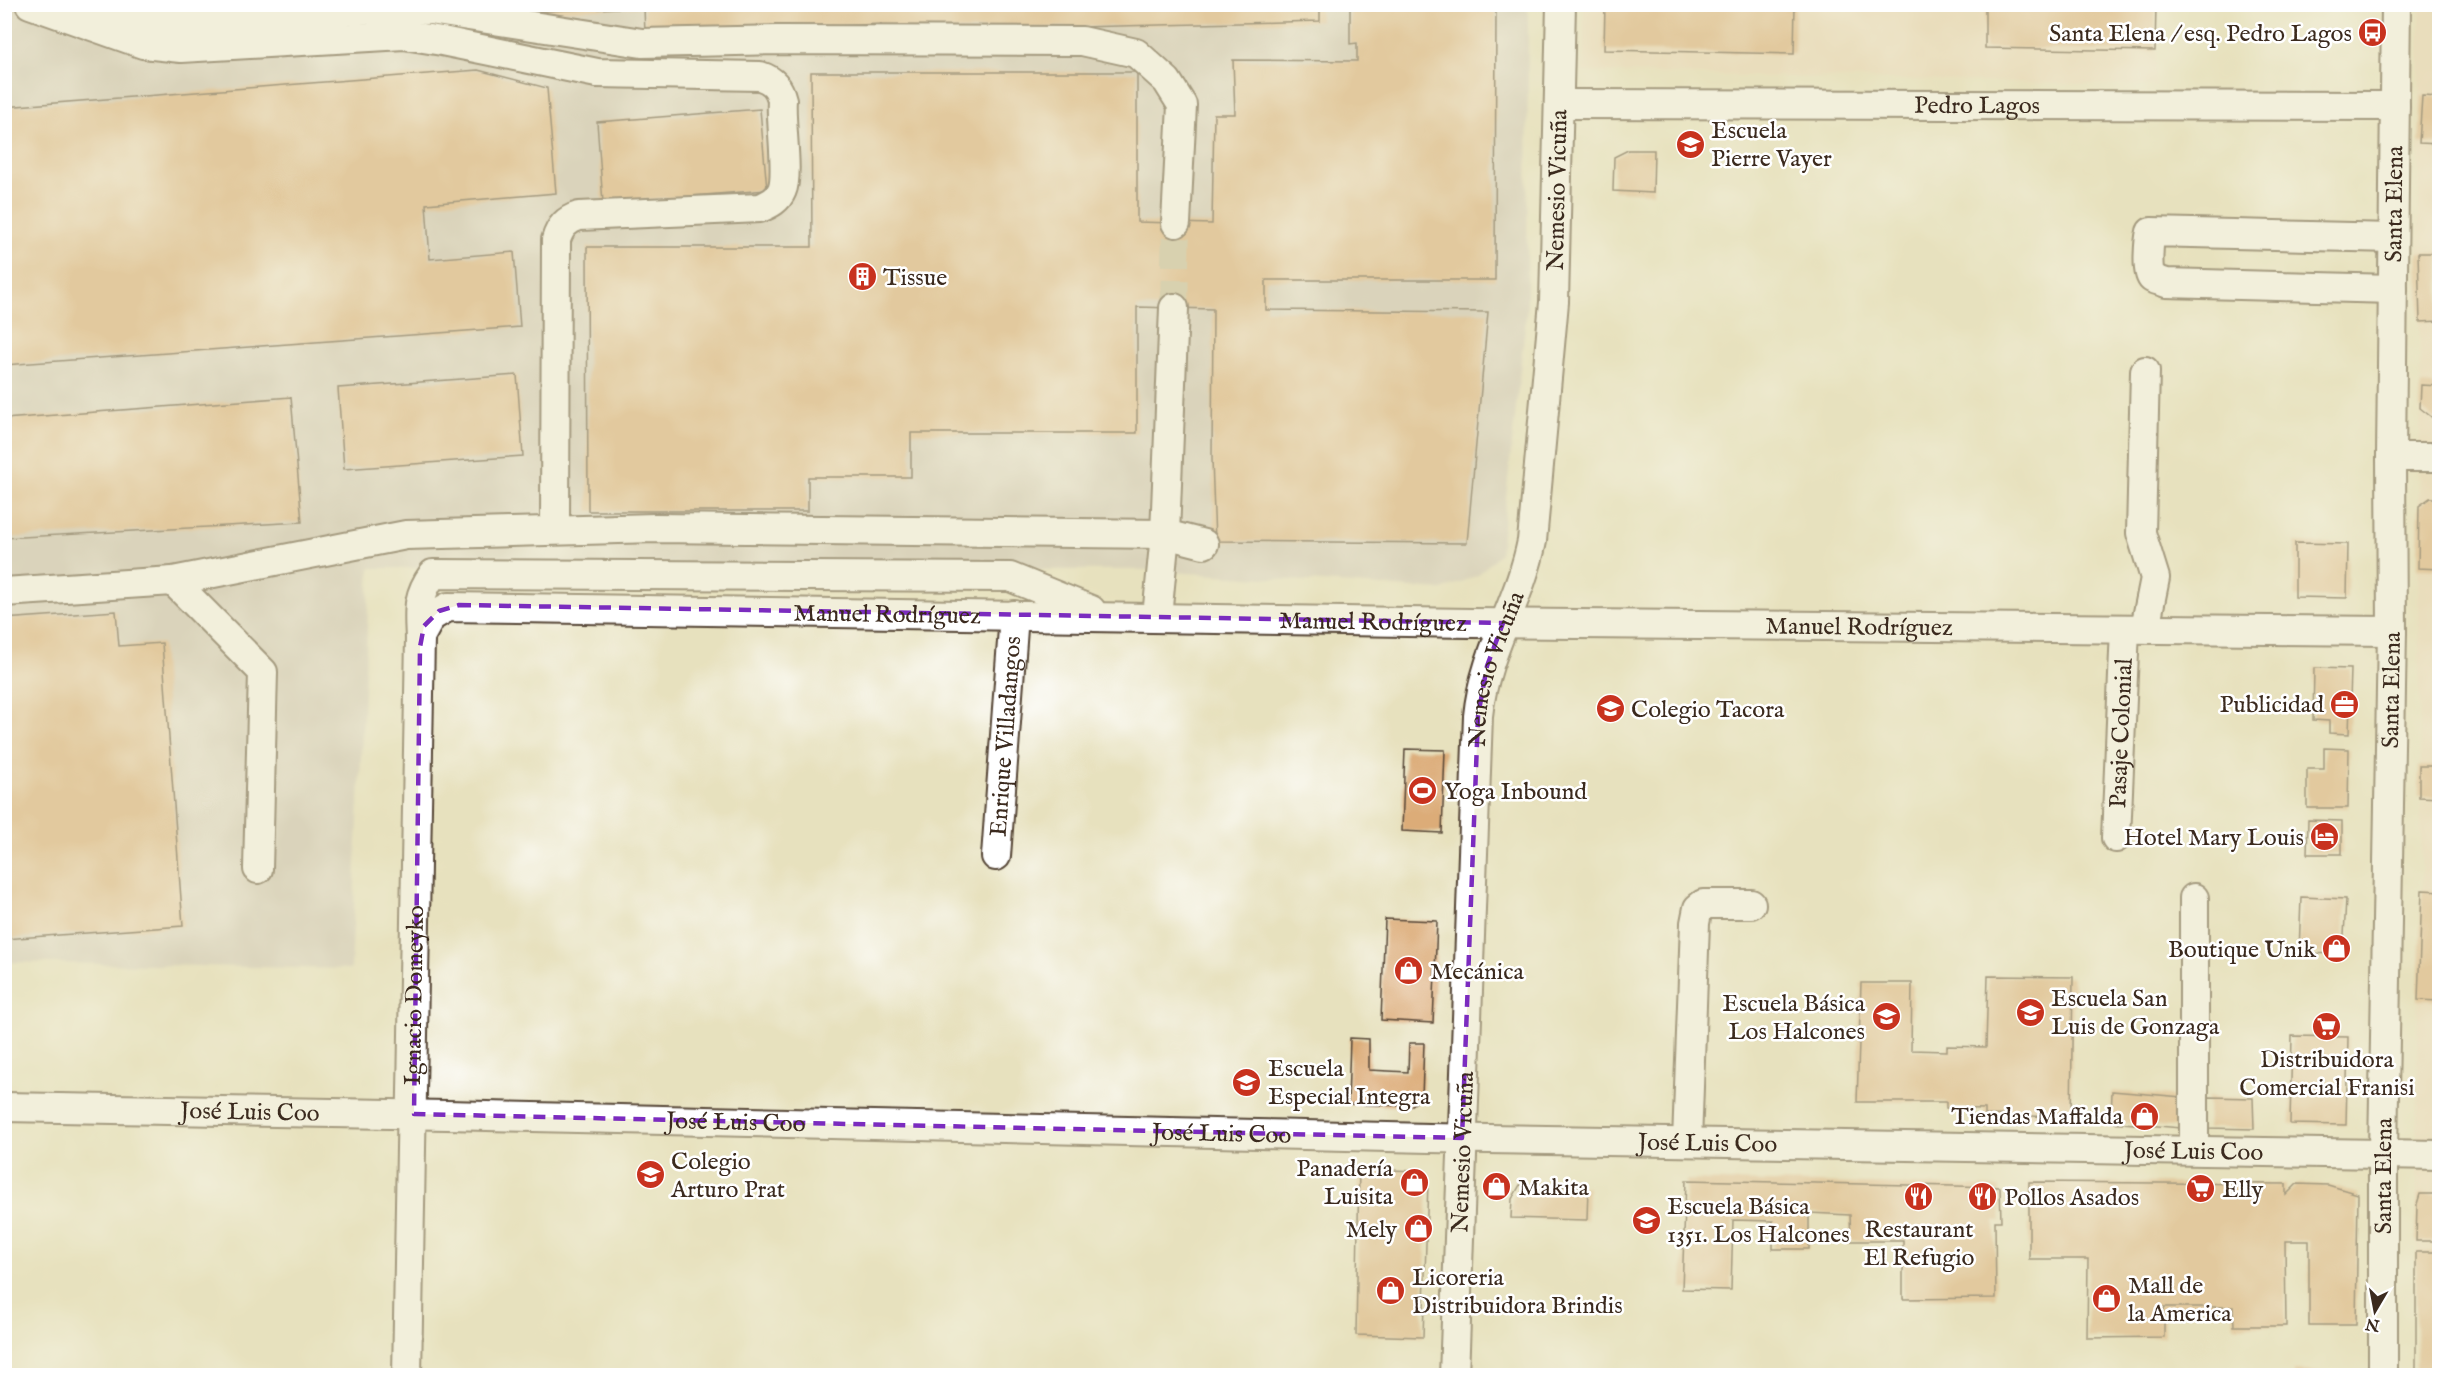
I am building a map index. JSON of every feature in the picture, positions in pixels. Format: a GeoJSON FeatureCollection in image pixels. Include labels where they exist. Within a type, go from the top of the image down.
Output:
{"type":"FeatureCollection","features":[{"type":"Feature","properties":{"kind":"street"},"geometry":{"type":"LineString","coordinates":[[30,4],[143,44],[181,48],[404,35],[597,73],[760,76],[778,87],[782,100],[784,183],[777,198],[769,204],[760,208],[579,216],[565,223],[559,230],[556,240],[555,530]]}},
{"type":"Feature","properties":{"kind":"street"},"geometry":{"type":"LineString","coordinates":[[97,4],[153,20],[188,22],[374,9],[430,10],[642,43],[777,40],[1082,41],[1136,53],[1167,81],[1182,105],[1176,223]]}},
{"type":"Feature","properties":{"kind":"street","name":"Nemesio Vicuña"},"geometry":{"type":"LineString","coordinates":[[1454,1376],[1478,716],[1485,674],[1503,623],[1525,573],[1532,541],[1554,302],[1562,4]]}},
{"type":"Feature","properties":{"kind":"street","name":"Santa Elena"},"geometry":{"type":"LineString","coordinates":[[2383,1376],[2383,1153],[2392,631],[2391,457],[2396,4]]}},
{"type":"Feature","properties":{"kind":"street","name":"Pedro Lagos"},"geometry":{"type":"LineString","coordinates":[[1559,104],[2395,106]]}},
{"type":"Feature","properties":{"kind":"street"},"geometry":{"type":"LineString","coordinates":[[2393,238],[2151,232],[2149,240],[2149,274],[2152,279],[2166,283],[2393,289]]}},
{"type":"Feature","properties":{"kind":"street"},"geometry":{"type":"LineString","coordinates":[[1157,617],[1165,534],[1174,308]]}},
{"type":"Feature","properties":{"kind":"street","name":"Pasaje Colonial"},"geometry":{"type":"LineString","coordinates":[[2116,838],[2135,628],[2155,578],[2141,533],[2145,371]]}},
{"type":"Feature","properties":{"kind":"street"},"geometry":{"type":"LineString","coordinates":[[2391,457],[2439,457]]}},
{"type":"Feature","properties":{"kind":"street"},"geometry":{"type":"LineString","coordinates":[[4,592],[173,581],[406,535],[655,528],[1165,534],[1204,544]]}},
{"type":"Feature","properties":{"kind":"street"},"geometry":{"type":"LineString","coordinates":[[420,647],[418,601],[423,587],[433,574],[1010,577],[1107,616]]}},
{"type":"Feature","properties":{"kind":"street"},"geometry":{"type":"LineString","coordinates":[[173,581],[263,672],[258,869]]}},
{"type":"Feature","properties":{"kind":"street","name":"Manuel Rodríguez"},"geometry":{"type":"LineString","coordinates":[[431,617],[448,607],[459,605],[1503,623],[2392,631]]}},
{"type":"Feature","properties":{"kind":"street","name":"Enrique Villadangos"},"geometry":{"type":"LineString","coordinates":[[996,856],[1014,615]]}},
{"type":"Feature","properties":{"kind":"street","name":"Ignacio Domeyko"},"geometry":{"type":"LineString","coordinates":[[407,1376],[414,1114],[420,636],[431,617]]}},
{"type":"Feature","properties":{"kind":"street"},"geometry":{"type":"LineString","coordinates":[[2194,898],[2194,1150]]}},
{"type":"Feature","properties":{"kind":"street"},"geometry":{"type":"LineString","coordinates":[[1687,1142],[1695,923],[1698,908],[1702,904],[1750,904]]}},
{"type":"Feature","properties":{"kind":"street","name":"José Luis Coo"},"geometry":{"type":"LineString","coordinates":[[4,1107],[1462,1138],[2439,1155]]}},
{"type":"Feature","properties":{"kind":"highlighted area"},"geometry":{"type":"Polygon","coordinates":[[[459,605],[1503,623],[1487,666],[1478,716],[1462,1138],[414,1114],[420,647],[424,626],[439,611],[459,605]]]}},
{"type":"Feature","properties":{"kind":"shaded area"},"geometry":{"type":"Polygon","coordinates":[[[2439,4],[2440,1375],[2416,1376],[2418,1000],[2422,890],[2418,568],[2421,385],[2418,287],[2420,5],[2439,4]]]}},
{"type":"Feature","properties":{"kind":"shaded area"},"geometry":{"type":"Polygon","coordinates":[[[5,5],[1528,5],[1527,307],[1500,553],[1478,575],[1442,590],[1142,570],[370,568],[351,969],[5,962],[5,5]]]}},
{"type":"Feature","properties":{"kind":"shaded area"},"geometry":{"type":"Polygon","coordinates":[[[1584,5],[2156,5],[2156,86],[1583,72],[1584,5]]]}},
{"type":"Feature","properties":{"kind":"building"},"geometry":{"type":"Polygon","coordinates":[[[472,4],[1320,4],[1320,21],[882,32],[881,24],[645,34],[644,7],[472,14],[472,4]]]}},
{"type":"Feature","properties":{"kind":"building"},"geometry":{"type":"Polygon","coordinates":[[[1350,4],[1496,4],[1495,280],[1266,280],[1266,310],[1488,312],[1467,543],[1215,541],[1212,459],[1213,309],[1137,307],[1137,433],[911,433],[911,477],[808,477],[808,511],[588,511],[587,247],[812,247],[811,72],[1137,72],[1137,222],[1212,224],[1214,114],[1235,114],[1233,60],[1357,61],[1357,43],[1350,44],[1350,4]]]}},
{"type":"Feature","properties":{"kind":"building"},"geometry":{"type":"Polygon","coordinates":[[[1605,4],[1795,4],[1794,54],[1604,50],[1605,4]]]}},
{"type":"Feature","properties":{"kind":"building"},"geometry":{"type":"Polygon","coordinates":[[[1985,4],[2156,5],[2155,51],[1985,48],[1985,4]]]}},
{"type":"Feature","properties":{"kind":"building"},"geometry":{"type":"Polygon","coordinates":[[[478,70],[547,88],[556,193],[426,204],[430,259],[514,252],[520,327],[4,365],[4,107],[478,70]]]}},
{"type":"Feature","properties":{"kind":"building"},"geometry":{"type":"Polygon","coordinates":[[[2422,96],[2440,97],[2440,144],[2419,143],[2422,96]]]}},
{"type":"Feature","properties":{"kind":"building"},"geometry":{"type":"Polygon","coordinates":[[[760,109],[767,190],[603,203],[597,122],[760,109]]]}},
{"type":"Feature","properties":{"kind":"building"},"geometry":{"type":"Polygon","coordinates":[[[1628,150],[1654,150],[1653,193],[1613,191],[1614,157],[1628,150]]]}},
{"type":"Feature","properties":{"kind":"building"},"geometry":{"type":"Polygon","coordinates":[[[2418,253],[2440,253],[2440,321],[2420,322],[2418,253]]]}},
{"type":"Feature","properties":{"kind":"building"},"geometry":{"type":"Polygon","coordinates":[[[517,375],[523,456],[344,469],[338,388],[517,375]]]}},
{"type":"Feature","properties":{"kind":"building"},"geometry":{"type":"Polygon","coordinates":[[[2421,385],[2440,386],[2440,419],[2434,419],[2420,408],[2421,385]]]}},
{"type":"Feature","properties":{"kind":"building"},"geometry":{"type":"Polygon","coordinates":[[[291,397],[302,522],[4,538],[4,419],[291,397]]]}},
{"type":"Feature","properties":{"kind":"building"},"geometry":{"type":"Polygon","coordinates":[[[2430,498],[2440,498],[2440,569],[2418,568],[2419,506],[2430,498]]]}},
{"type":"Feature","properties":{"kind":"building"},"geometry":{"type":"Polygon","coordinates":[[[2295,543],[2348,544],[2347,598],[2295,597],[2295,543]]]}},
{"type":"Feature","properties":{"kind":"building"},"geometry":{"type":"Polygon","coordinates":[[[116,611],[119,646],[162,643],[183,926],[4,939],[4,619],[116,611]]]}},
{"type":"Feature","properties":{"kind":"building"},"geometry":{"type":"Polygon","coordinates":[[[2314,668],[2351,669],[2349,734],[2329,733],[2329,721],[2313,720],[2314,668]]]}},
{"type":"Feature","properties":{"kind":"building"},"geometry":{"type":"Polygon","coordinates":[[[2324,748],[2349,749],[2348,808],[2307,808],[2307,769],[2324,769],[2324,748]]]}},
{"type":"Feature","properties":{"kind":"building","name":"Yoga Inbound"},"geometry":{"type":"Polygon","coordinates":[[[1405,749],[1445,750],[1442,833],[1402,831],[1405,749]]]}},
{"type":"Feature","properties":{"kind":"building"},"geometry":{"type":"Polygon","coordinates":[[[2419,766],[2440,766],[2440,798],[2419,797],[2419,766]]]}},
{"type":"Feature","properties":{"kind":"building","name":"Hotel Mary Louis"},"geometry":{"type":"Polygon","coordinates":[[[2308,820],[2342,821],[2342,854],[2307,854],[2308,820]]]}},
{"type":"Feature","properties":{"kind":"building"},"geometry":{"type":"Polygon","coordinates":[[[2422,890],[2440,891],[2440,1001],[2418,1000],[2422,890]]]}},
{"type":"Feature","properties":{"kind":"building"},"geometry":{"type":"Polygon","coordinates":[[[2301,897],[2346,899],[2343,954],[2299,953],[2301,897]]]}},
{"type":"Feature","properties":{"kind":"building","name":"Mecánica"},"geometry":{"type":"Polygon","coordinates":[[[1385,919],[1437,921],[1433,1023],[1381,1020],[1385,919]]]}},
{"type":"Feature","properties":{"kind":"building"},"geometry":{"type":"Polygon","coordinates":[[[1988,976],[2073,977],[2071,1117],[1985,1115],[1985,1109],[1946,1108],[1946,1102],[1857,1102],[1861,983],[1912,983],[1911,1050],[1947,1051],[1947,1046],[1986,1047],[1988,976]]]}},
{"type":"Feature","properties":{"kind":"building"},"geometry":{"type":"Polygon","coordinates":[[[2292,1036],[2348,1037],[2346,1125],[2290,1124],[2292,1036]]]}},
{"type":"Feature","properties":{"kind":"building"},"geometry":{"type":"Polygon","coordinates":[[[1350,1038],[1369,1039],[1369,1070],[1408,1072],[1409,1043],[1424,1043],[1422,1097],[1411,1106],[1348,1104],[1350,1038]]]}},
{"type":"Feature","properties":{"kind":"building"},"geometry":{"type":"Polygon","coordinates":[[[2112,1091],[2194,1098],[2193,1129],[2111,1122],[2112,1091]]]}},
{"type":"Feature","properties":{"kind":"building"},"geometry":{"type":"Polygon","coordinates":[[[2209,1097],[2253,1098],[2254,1129],[2207,1128],[2209,1097]]]}},
{"type":"Feature","properties":{"kind":"building"},"geometry":{"type":"Polygon","coordinates":[[[1359,1169],[1419,1171],[1428,1182],[1423,1337],[1356,1335],[1359,1169]]]}},
{"type":"Feature","properties":{"kind":"building"},"geometry":{"type":"Polygon","coordinates":[[[1686,1180],[2000,1187],[2001,1221],[1995,1221],[1996,1298],[1903,1299],[1903,1241],[1851,1241],[1850,1215],[1809,1213],[1809,1249],[1773,1249],[1773,1221],[1733,1220],[1731,1290],[1682,1289],[1686,1180]]]}},
{"type":"Feature","properties":{"kind":"building"},"geometry":{"type":"Polygon","coordinates":[[[2029,1182],[2286,1184],[2286,1195],[2297,1184],[2328,1185],[2358,1194],[2356,1325],[2309,1325],[2309,1241],[2285,1241],[2286,1326],[2234,1326],[2233,1307],[2164,1307],[2164,1337],[2087,1338],[2088,1259],[2029,1259],[2029,1182]]]}},
{"type":"Feature","properties":{"kind":"building"},"geometry":{"type":"Polygon","coordinates":[[[1520,1185],[1588,1187],[1587,1220],[1511,1218],[1512,1199],[1520,1185]]]}},
{"type":"Feature","properties":{"kind":"building"},"geometry":{"type":"Polygon","coordinates":[[[2420,1194],[2440,1194],[2440,1241],[2416,1241],[2417,1204],[2420,1194]]]}},
{"type":"Feature","properties":{"kind":"building"},"geometry":{"type":"Polygon","coordinates":[[[2416,1252],[2440,1252],[2440,1376],[2416,1376],[2416,1252]]]}},
{"type":"Feature","properties":{"kind":"building"},"geometry":{"type":"Polygon","coordinates":[[[2294,1371],[2354,1373],[2354,1376],[2294,1376],[2294,1371]]]}},
{"type":"Feature","properties":{"kind":"tunnel"},"geometry":{"type":"LineString","coordinates":[[1174,308],[1176,223]]}},
{"type":"Feature","properties":{"kind":"place","name":"Santa Elena / esq. Pedro Lagos"},"geometry":{"type":"Point","coordinates":[2373,33]}},
{"type":"Feature","properties":{"kind":"place","name":"Escuela Pierre Vayer"},"geometry":{"type":"Point","coordinates":[1690,144]}},
{"type":"Feature","properties":{"kind":"place","name":"Tissue"},"geometry":{"type":"Point","coordinates":[862,277]}},
{"type":"Feature","properties":{"kind":"place","name":"Publicidad"},"geometry":{"type":"Point","coordinates":[2345,704]}},
{"type":"Feature","properties":{"kind":"place","name":"Colegio Tacora"},"geometry":{"type":"Point","coordinates":[1610,709]}},
{"type":"Feature","properties":{"kind":"place","name":"Yoga Inbound"},"geometry":{"type":"Point","coordinates":[1423,791]}},
{"type":"Feature","properties":{"kind":"place","name":"Hotel Mary Louis"},"geometry":{"type":"Point","coordinates":[2325,837]}},
{"type":"Feature","properties":{"kind":"place","name":"Boutique Unik"},"geometry":{"type":"Point","coordinates":[2337,949]}},
{"type":"Feature","properties":{"kind":"place","name":"Mecánica"},"geometry":{"type":"Point","coordinates":[1409,971]}},
{"type":"Feature","properties":{"kind":"place","name":"Escuela San Luis de Gonzaga"},"geometry":{"type":"Point","coordinates":[2030,1012]}},
{"type":"Feature","properties":{"kind":"place","name":"Escuela Básica Los Halcones"},"geometry":{"type":"Point","coordinates":[1886,1017]}},
{"type":"Feature","properties":{"kind":"place","name":"Distribuidora Comercial Franisi"},"geometry":{"type":"Point","coordinates":[2327,1026]}},
{"type":"Feature","properties":{"kind":"place","name":"Escuela Especial Integra"},"geometry":{"type":"Point","coordinates":[1247,1082]}},
{"type":"Feature","properties":{"kind":"place","name":"Tiendas Maffalda"},"geometry":{"type":"Point","coordinates":[2144,1116]}},
{"type":"Feature","properties":{"kind":"place","name":"Colegio Arturo Prat"},"geometry":{"type":"Point","coordinates":[650,1175]}},
{"type":"Feature","properties":{"kind":"place","name":"Panadería Luisita"},"geometry":{"type":"Point","coordinates":[1414,1182]}},
{"type":"Feature","properties":{"kind":"place","name":"Makita"},"geometry":{"type":"Point","coordinates":[1497,1187]}},
{"type":"Feature","properties":{"kind":"place","name":"Elly"},"geometry":{"type":"Point","coordinates":[2201,1189]}},
{"type":"Feature","properties":{"kind":"place","name":"Restaurant El Refugio"},"geometry":{"type":"Point","coordinates":[1919,1196]}},
{"type":"Feature","properties":{"kind":"place","name":"Pollos Asados"},"geometry":{"type":"Point","coordinates":[1983,1197]}},
{"type":"Feature","properties":{"kind":"place","name":"Escuela Básica 1351. Los Halcones"},"geometry":{"type":"Point","coordinates":[1646,1220]}},
{"type":"Feature","properties":{"kind":"place","name":"Mely"},"geometry":{"type":"Point","coordinates":[1418,1229]}},
{"type":"Feature","properties":{"kind":"place","name":"Licoreria Distribuidora Brindis"},"geometry":{"type":"Point","coordinates":[1391,1291]}},
{"type":"Feature","properties":{"kind":"place","name":"Mall de la America"},"geometry":{"type":"Point","coordinates":[2107,1299]}}]}
